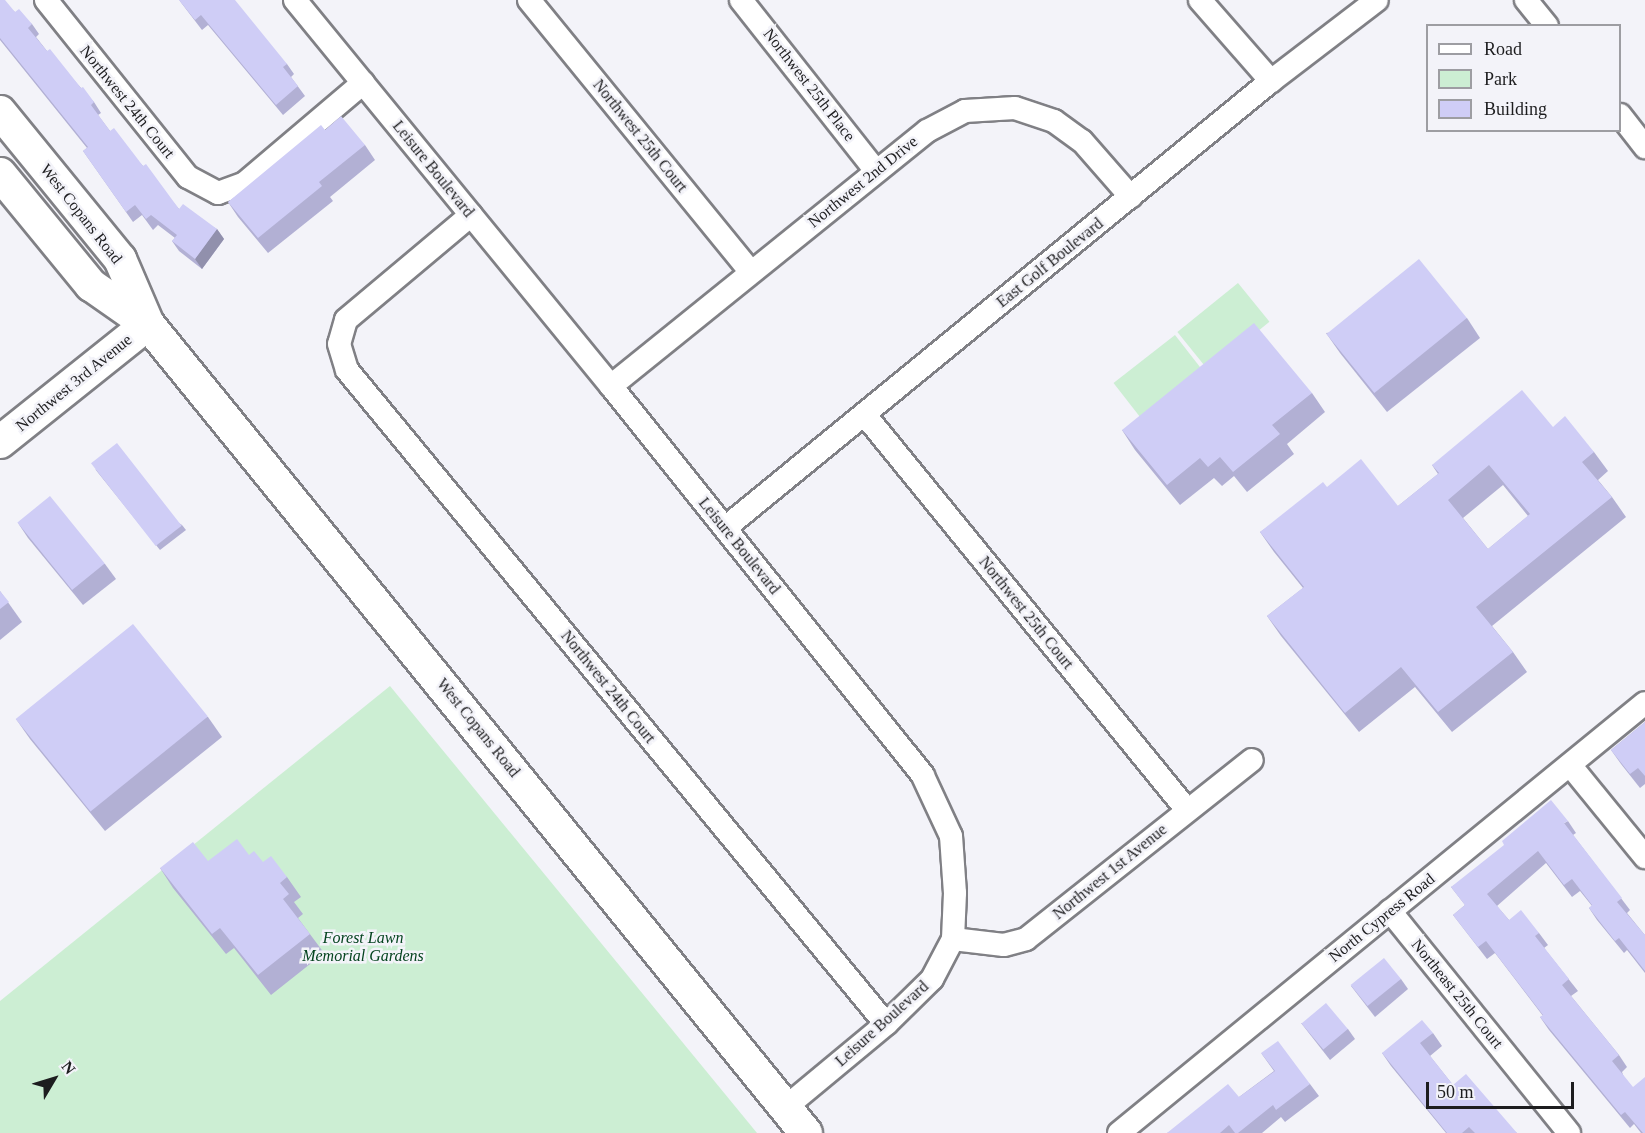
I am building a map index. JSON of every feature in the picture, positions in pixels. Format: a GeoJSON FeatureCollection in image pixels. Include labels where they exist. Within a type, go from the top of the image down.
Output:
{"type":"FeatureCollection","features":[{"type":"Feature","properties":{"kind":"main road","name":"West Copans Road"},"geometry":{"type":"LineString","coordinates":[[0,112],[120,259],[148,324],[806,1133]]}},
{"type":"Feature","properties":{"kind":"main road","name":"West Copans Road"},"geometry":{"type":"LineString","coordinates":[[0,174],[91,285],[148,324]]}},
{"type":"Feature","properties":{"kind":"main road","name":"Northwest 3rd Avenue"},"geometry":{"type":"LineString","coordinates":[[0,442],[148,324]]}},
{"type":"Feature","properties":{"kind":"street","name":"Northwest 24th Court"},"geometry":{"type":"LineString","coordinates":[[46,0],[188,177],[218,193],[245,183],[363,83]]}},
{"type":"Feature","properties":{"kind":"street","name":"Leisure Boulevard"},"geometry":{"type":"LineString","coordinates":[[295,0],[611,386],[923,776],[951,836],[955,893],[953,939],[932,979],[886,1024],[786,1107]]}},
{"type":"Feature","properties":{"kind":"street","name":"Northwest 25th Court"},"geometry":{"type":"LineString","coordinates":[[529,0],[751,272]]}},
{"type":"Feature","properties":{"kind":"street","name":"Northwest 25th Place"},"geometry":{"type":"LineString","coordinates":[[741,0],[876,171]]}},
{"type":"Feature","properties":{"kind":"street"},"geometry":{"type":"LineString","coordinates":[[1200,0],[1271,81]]}},
{"type":"Feature","properties":{"kind":"street","name":"East Golf Boulevard"},"geometry":{"type":"LineString","coordinates":[[725,528],[1271,81],[1377,0]]}},
{"type":"Feature","properties":{"kind":"street"},"geometry":{"type":"LineString","coordinates":[[1526,0],[1545,24]]}},
{"type":"Feature","properties":{"kind":"street","name":"Northwest 2nd Drive"},"geometry":{"type":"LineString","coordinates":[[611,386],[927,131],[965,111],[1015,108],[1054,121],[1082,141],[1131,197]]}},
{"type":"Feature","properties":{"kind":"street"},"geometry":{"type":"LineString","coordinates":[[1621,117],[1645,147]]}},
{"type":"Feature","properties":{"kind":"street","name":"Northwest 24th Court"},"geometry":{"type":"LineString","coordinates":[[471,215],[346,320],[339,344],[347,370],[886,1024]]}},
{"type":"Feature","properties":{"kind":"street","name":"Northwest 25th Court"},"geometry":{"type":"LineString","coordinates":[[865,415],[1187,810]]}},
{"type":"Feature","properties":{"kind":"street","name":"North Cypress Road"},"geometry":{"type":"LineString","coordinates":[[1119,1133],[1645,703]]}},
{"type":"Feature","properties":{"kind":"street","name":"Northwest 1st Avenue"},"geometry":{"type":"LineString","coordinates":[[953,939],[1004,945],[1026,939],[1252,760]]}},
{"type":"Feature","properties":{"kind":"street"},"geometry":{"type":"LineString","coordinates":[[1570,765],[1645,856]]}},
{"type":"Feature","properties":{"kind":"street","name":"Northeast 25th Court"},"geometry":{"type":"LineString","coordinates":[[1389,911],[1569,1133]]}},
{"type":"Feature","properties":{"kind":"green space"},"geometry":{"type":"Polygon","coordinates":[[[1238,283],[1269,322],[1209,371],[1177,332],[1238,283]]]}},
{"type":"Feature","properties":{"kind":"green space"},"geometry":{"type":"Polygon","coordinates":[[[1175,335],[1206,374],[1144,422],[1114,383],[1175,335]]]}},
{"type":"Feature","properties":{"kind":"green space","name":"Forest Lawn Memorial Gardens"},"geometry":{"type":"Polygon","coordinates":[[[390,686],[757,1133],[0,1133],[0,1001],[390,686]]]}},
{"type":"Feature","properties":{"kind":"building"},"geometry":{"type":"Polygon","coordinates":[[[0,0],[5,0],[15,12],[19,9],[32,24],[28,28],[47,51],[50,49],[81,88],[83,87],[94,102],[91,105],[110,131],[114,128],[143,166],[146,164],[179,209],[183,204],[217,229],[195,259],[172,241],[177,235],[151,215],[146,219],[135,205],[126,212],[83,151],[88,147],[0,38],[0,0]]]}},
{"type":"Feature","properties":{"kind":"building"},"geometry":{"type":"Polygon","coordinates":[[[179,0],[235,0],[287,64],[283,67],[298,86],[276,105],[201,15],[195,20],[179,0]]]}},
{"type":"Feature","properties":{"kind":"building"},"geometry":{"type":"Polygon","coordinates":[[[341,116],[365,145],[319,182],[322,186],[258,238],[228,202],[321,125],[325,130],[341,116]]]}},
{"type":"Feature","properties":{"kind":"building"},"geometry":{"type":"Polygon","coordinates":[[[1419,259],[1467,318],[1374,393],[1327,334],[1419,259]]]}},
{"type":"Feature","properties":{"kind":"building"},"geometry":{"type":"Polygon","coordinates":[[[1254,323],[1312,393],[1272,425],[1280,434],[1233,472],[1220,457],[1208,467],[1200,458],[1167,485],[1122,430],[1254,323]]]}},
{"type":"Feature","properties":{"kind":"building"},"geometry":{"type":"Polygon","coordinates":[[[1522,390],[1553,427],[1565,416],[1594,452],[1582,462],[1612,497],[1476,607],[1513,652],[1438,712],[1401,667],[1345,713],[1267,616],[1304,587],[1260,532],[1323,482],[1327,487],[1361,459],[1398,506],[1439,473],[1432,465],[1522,390]],[[1489,465],[1448,500],[1488,549],[1530,514],[1489,465]]]}},
{"type":"Feature","properties":{"kind":"building"},"geometry":{"type":"Polygon","coordinates":[[[117,443],[182,526],[156,546],[91,463],[117,443]]]}},
{"type":"Feature","properties":{"kind":"building"},"geometry":{"type":"Polygon","coordinates":[[[50,496],[105,564],[72,590],[17,522],[50,496]]]}},
{"type":"Feature","properties":{"kind":"building"},"geometry":{"type":"Polygon","coordinates":[[[0,591],[9,602],[0,609],[0,591]]]}},
{"type":"Feature","properties":{"kind":"building"},"geometry":{"type":"Polygon","coordinates":[[[133,624],[208,716],[91,812],[16,719],[133,624]]]}},
{"type":"Feature","properties":{"kind":"building"},"geometry":{"type":"Polygon","coordinates":[[[1645,722],[1645,776],[1638,768],[1630,774],[1611,750],[1645,722]]]}},
{"type":"Feature","properties":{"kind":"building"},"geometry":{"type":"Polygon","coordinates":[[[1551,800],[1568,821],[1564,823],[1622,898],[1617,902],[1645,934],[1645,971],[1619,938],[1615,941],[1589,908],[1592,905],[1572,879],[1564,885],[1538,851],[1487,894],[1509,920],[1521,910],[1539,933],[1535,936],[1569,979],[1562,985],[1619,1055],[1612,1061],[1633,1087],[1645,1077],[1645,1133],[1625,1112],[1621,1115],[1540,1017],[1543,1015],[1486,941],[1478,947],[1453,915],[1465,905],[1451,887],[1504,845],[1502,841],[1551,800]]]}},
{"type":"Feature","properties":{"kind":"building"},"geometry":{"type":"Polygon","coordinates":[[[237,839],[249,855],[254,851],[263,862],[271,856],[287,877],[280,883],[289,894],[283,899],[310,934],[258,975],[220,928],[212,934],[160,868],[193,842],[208,861],[237,839]]]}},
{"type":"Feature","properties":{"kind":"building"},"geometry":{"type":"Polygon","coordinates":[[[1384,958],[1401,979],[1368,1006],[1351,985],[1384,958]]]}},
{"type":"Feature","properties":{"kind":"building"},"geometry":{"type":"Polygon","coordinates":[[[1326,1003],[1348,1029],[1323,1050],[1301,1024],[1326,1003]]]}},
{"type":"Feature","properties":{"kind":"building"},"geometry":{"type":"Polygon","coordinates":[[[1422,1020],[1433,1033],[1420,1043],[1453,1085],[1466,1074],[1517,1133],[1475,1133],[1469,1127],[1462,1133],[1447,1133],[1382,1053],[1422,1020]]]}},
{"type":"Feature","properties":{"kind":"building"},"geometry":{"type":"Polygon","coordinates":[[[1278,1041],[1310,1084],[1276,1110],[1273,1105],[1238,1133],[1235,1133],[1229,1125],[1220,1133],[1167,1133],[1228,1084],[1239,1097],[1275,1071],[1261,1053],[1278,1041]]]}}]}
